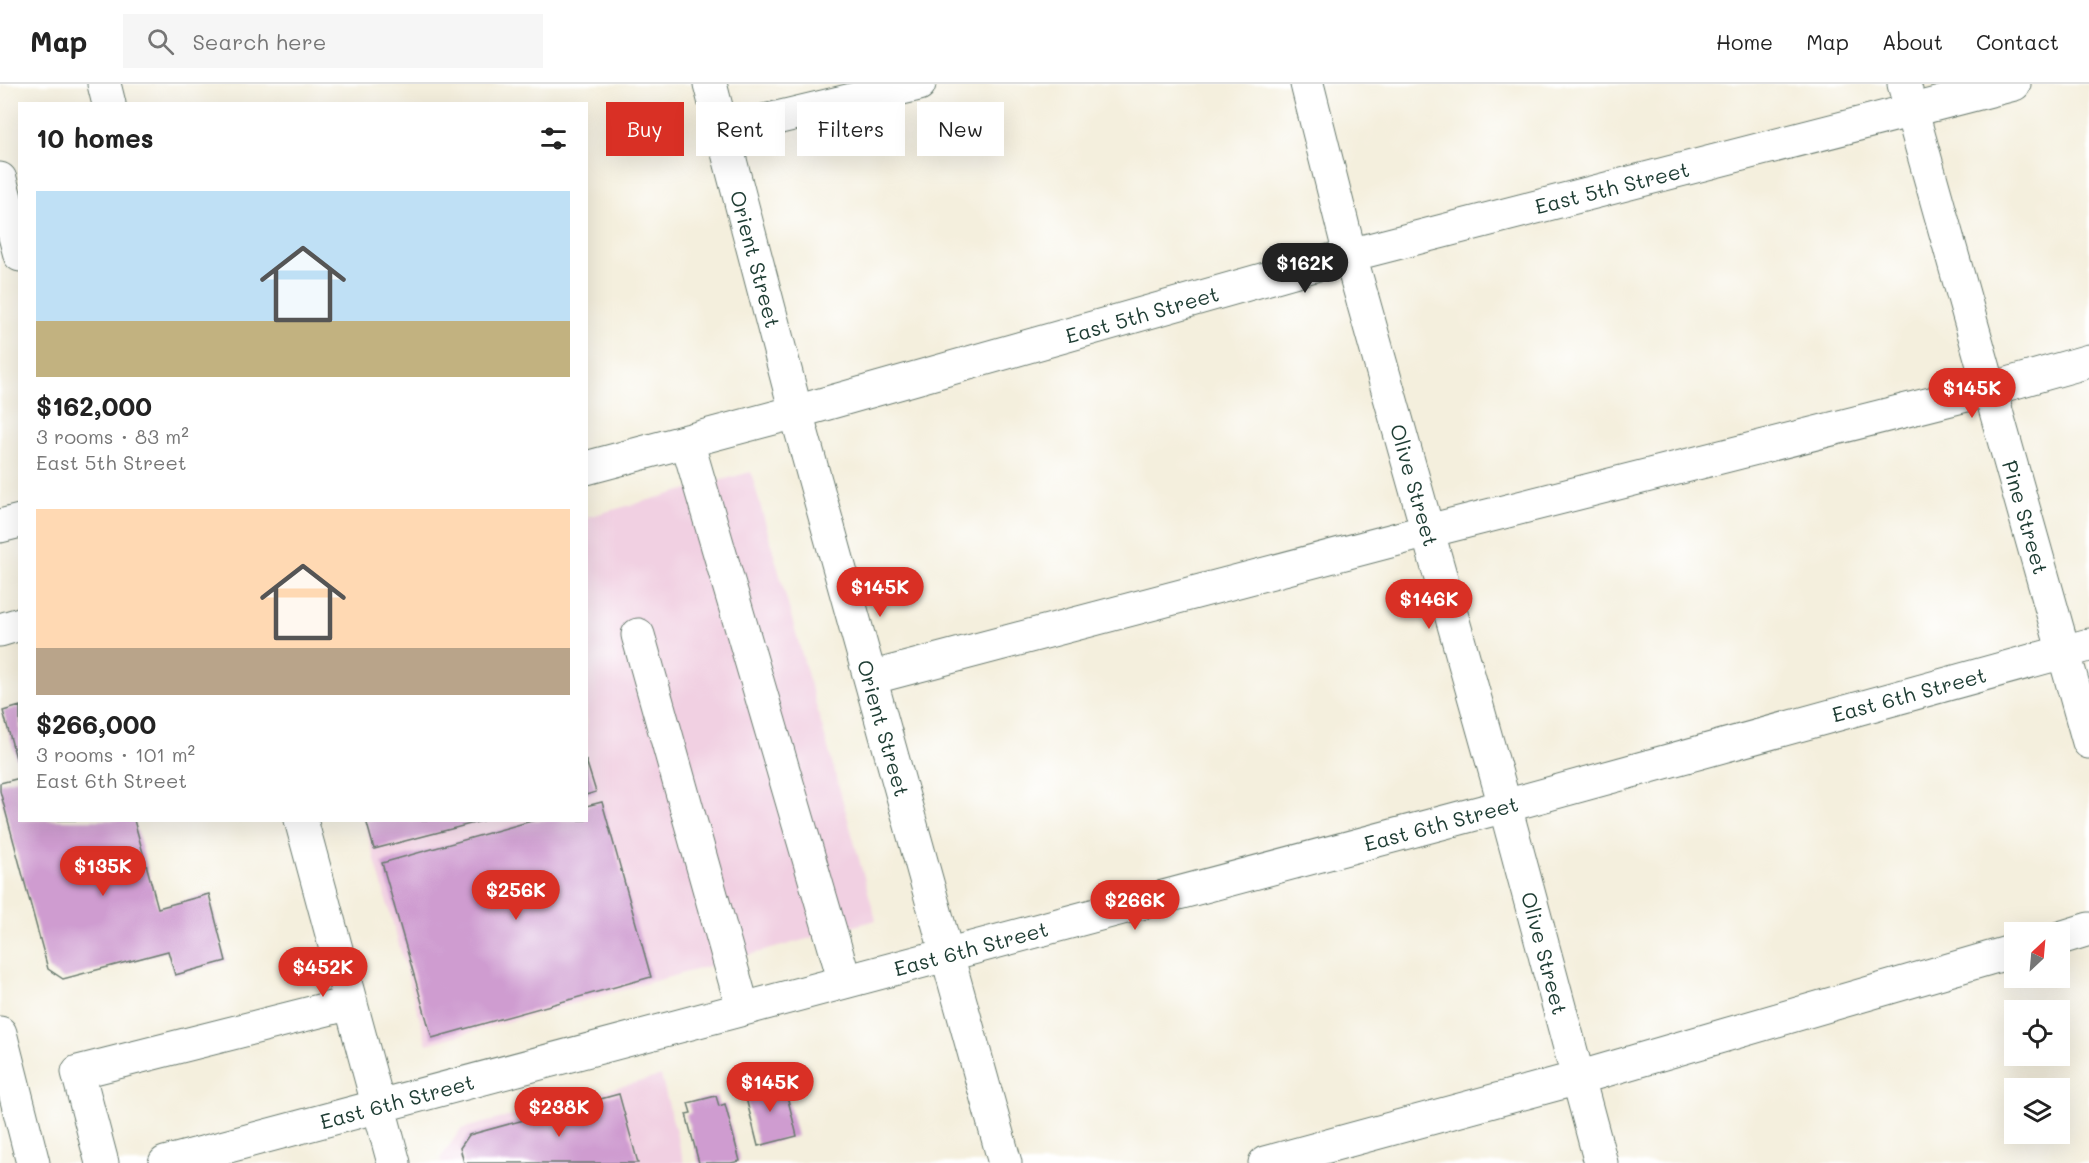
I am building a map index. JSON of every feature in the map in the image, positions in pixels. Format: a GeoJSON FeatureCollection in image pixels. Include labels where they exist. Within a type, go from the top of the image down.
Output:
{"type":"FeatureCollection","features":[{"type":"Feature","properties":{"kind":"street"},"geometry":{"type":"LineString","coordinates":[[104,84],[109,102]]}},
{"type":"Feature","properties":{"kind":"street","name":"Orient Street"},"geometry":{"type":"LineString","coordinates":[[710,84],[715,102]]}},
{"type":"Feature","properties":{"kind":"street"},"geometry":{"type":"LineString","coordinates":[[785,116],[919,84]]}},
{"type":"Feature","properties":{"kind":"street","name":"Olive Street"},"geometry":{"type":"LineString","coordinates":[[1307,84],[1350,255],[1505,806],[1601,1163]]}},
{"type":"Feature","properties":{"kind":"street","name":"East 5th Street"},"geometry":{"type":"LineString","coordinates":[[588,467],[796,412],[1908,97],[2014,84]]}},
{"type":"Feature","properties":{"kind":"street","name":"Pine Street"},"geometry":{"type":"LineString","coordinates":[[1908,97],[1990,390],[2077,648],[2089,742]]}},
{"type":"Feature","properties":{"kind":"street","name":"Orient Street"},"geometry":{"type":"LineString","coordinates":[[729,156],[796,412],[1005,1163]]}},
{"type":"Feature","properties":{"kind":"street"},"geometry":{"type":"LineString","coordinates":[[0,179],[18,247]]}},
{"type":"Feature","properties":{"kind":"street"},"geometry":{"type":"LineString","coordinates":[[870,678],[1428,531],[1990,390],[2089,362]]}},
{"type":"Feature","properties":{"kind":"street"},"geometry":{"type":"LineString","coordinates":[[687,441],[845,982]]}},
{"type":"Feature","properties":{"kind":"street"},"geometry":{"type":"LineString","coordinates":[[0,526],[18,522]]}},
{"type":"Feature","properties":{"kind":"street"},"geometry":{"type":"LineString","coordinates":[[0,630],[18,625]]}},
{"type":"Feature","properties":{"kind":"street"},"geometry":{"type":"LineString","coordinates":[[638,635],[743,1009]]}},
{"type":"Feature","properties":{"kind":"street","name":"East 6th Street"},"geometry":{"type":"LineString","coordinates":[[165,1163],[1505,806],[2077,648]]}},
{"type":"Feature","properties":{"kind":"street"},"geometry":{"type":"LineString","coordinates":[[302,822],[394,1163]]}},
{"type":"Feature","properties":{"kind":"street"},"geometry":{"type":"LineString","coordinates":[[2070,935],[2089,929]]}},
{"type":"Feature","properties":{"kind":"street"},"geometry":{"type":"LineString","coordinates":[[1264,1163],[1578,1078],[2004,954]]}},
{"type":"Feature","properties":{"kind":"street"},"geometry":{"type":"LineString","coordinates":[[102,1163],[78,1072],[351,1003]]}},
{"type":"Feature","properties":{"kind":"street"},"geometry":{"type":"LineString","coordinates":[[0,1034],[33,1163]]}},
{"type":"Feature","properties":{"kind":"shaded area"},"geometry":{"type":"Polygon","coordinates":[[[751,472],[876,920],[427,1044],[364,822],[588,822],[588,517],[751,472]]]}},
{"type":"Feature","properties":{"kind":"shaded area"},"geometry":{"type":"Polygon","coordinates":[[[661,1076],[684,1163],[442,1163],[440,1159],[461,1129],[661,1076]]]}},
{"type":"Feature","properties":{"kind":"building"},"geometry":{"type":"Polygon","coordinates":[[[18,707],[18,765],[3,711],[18,707]]]}},
{"type":"Feature","properties":{"kind":"building"},"geometry":{"type":"Polygon","coordinates":[[[588,766],[596,792],[588,794],[588,766]]]}},
{"type":"Feature","properties":{"kind":"building"},"geometry":{"type":"Polygon","coordinates":[[[18,778],[18,822],[135,822],[158,908],[209,894],[226,961],[175,975],[168,951],[63,979],[48,969],[0,791],[0,783],[18,778]]]}},
{"type":"Feature","properties":{"kind":"building"},"geometry":{"type":"Polygon","coordinates":[[[602,802],[651,977],[432,1038],[382,863],[528,822],[588,822],[588,806],[602,802]]]}},
{"type":"Feature","properties":{"kind":"building"},"geometry":{"type":"Polygon","coordinates":[[[367,822],[478,822],[374,849],[367,822]]]}},
{"type":"Feature","properties":{"kind":"building"},"geometry":{"type":"Polygon","coordinates":[[[778,1078],[781,1089],[785,1088],[797,1136],[758,1146],[746,1098],[751,1097],[748,1086],[778,1078]]]}},
{"type":"Feature","properties":{"kind":"building"},"geometry":{"type":"Polygon","coordinates":[[[619,1094],[638,1163],[464,1163],[460,1148],[469,1135],[619,1094]]]}},
{"type":"Feature","properties":{"kind":"building"},"geometry":{"type":"Polygon","coordinates":[[[716,1096],[719,1106],[725,1104],[740,1161],[699,1163],[686,1114],[691,1113],[688,1103],[716,1096]]]}}]}
